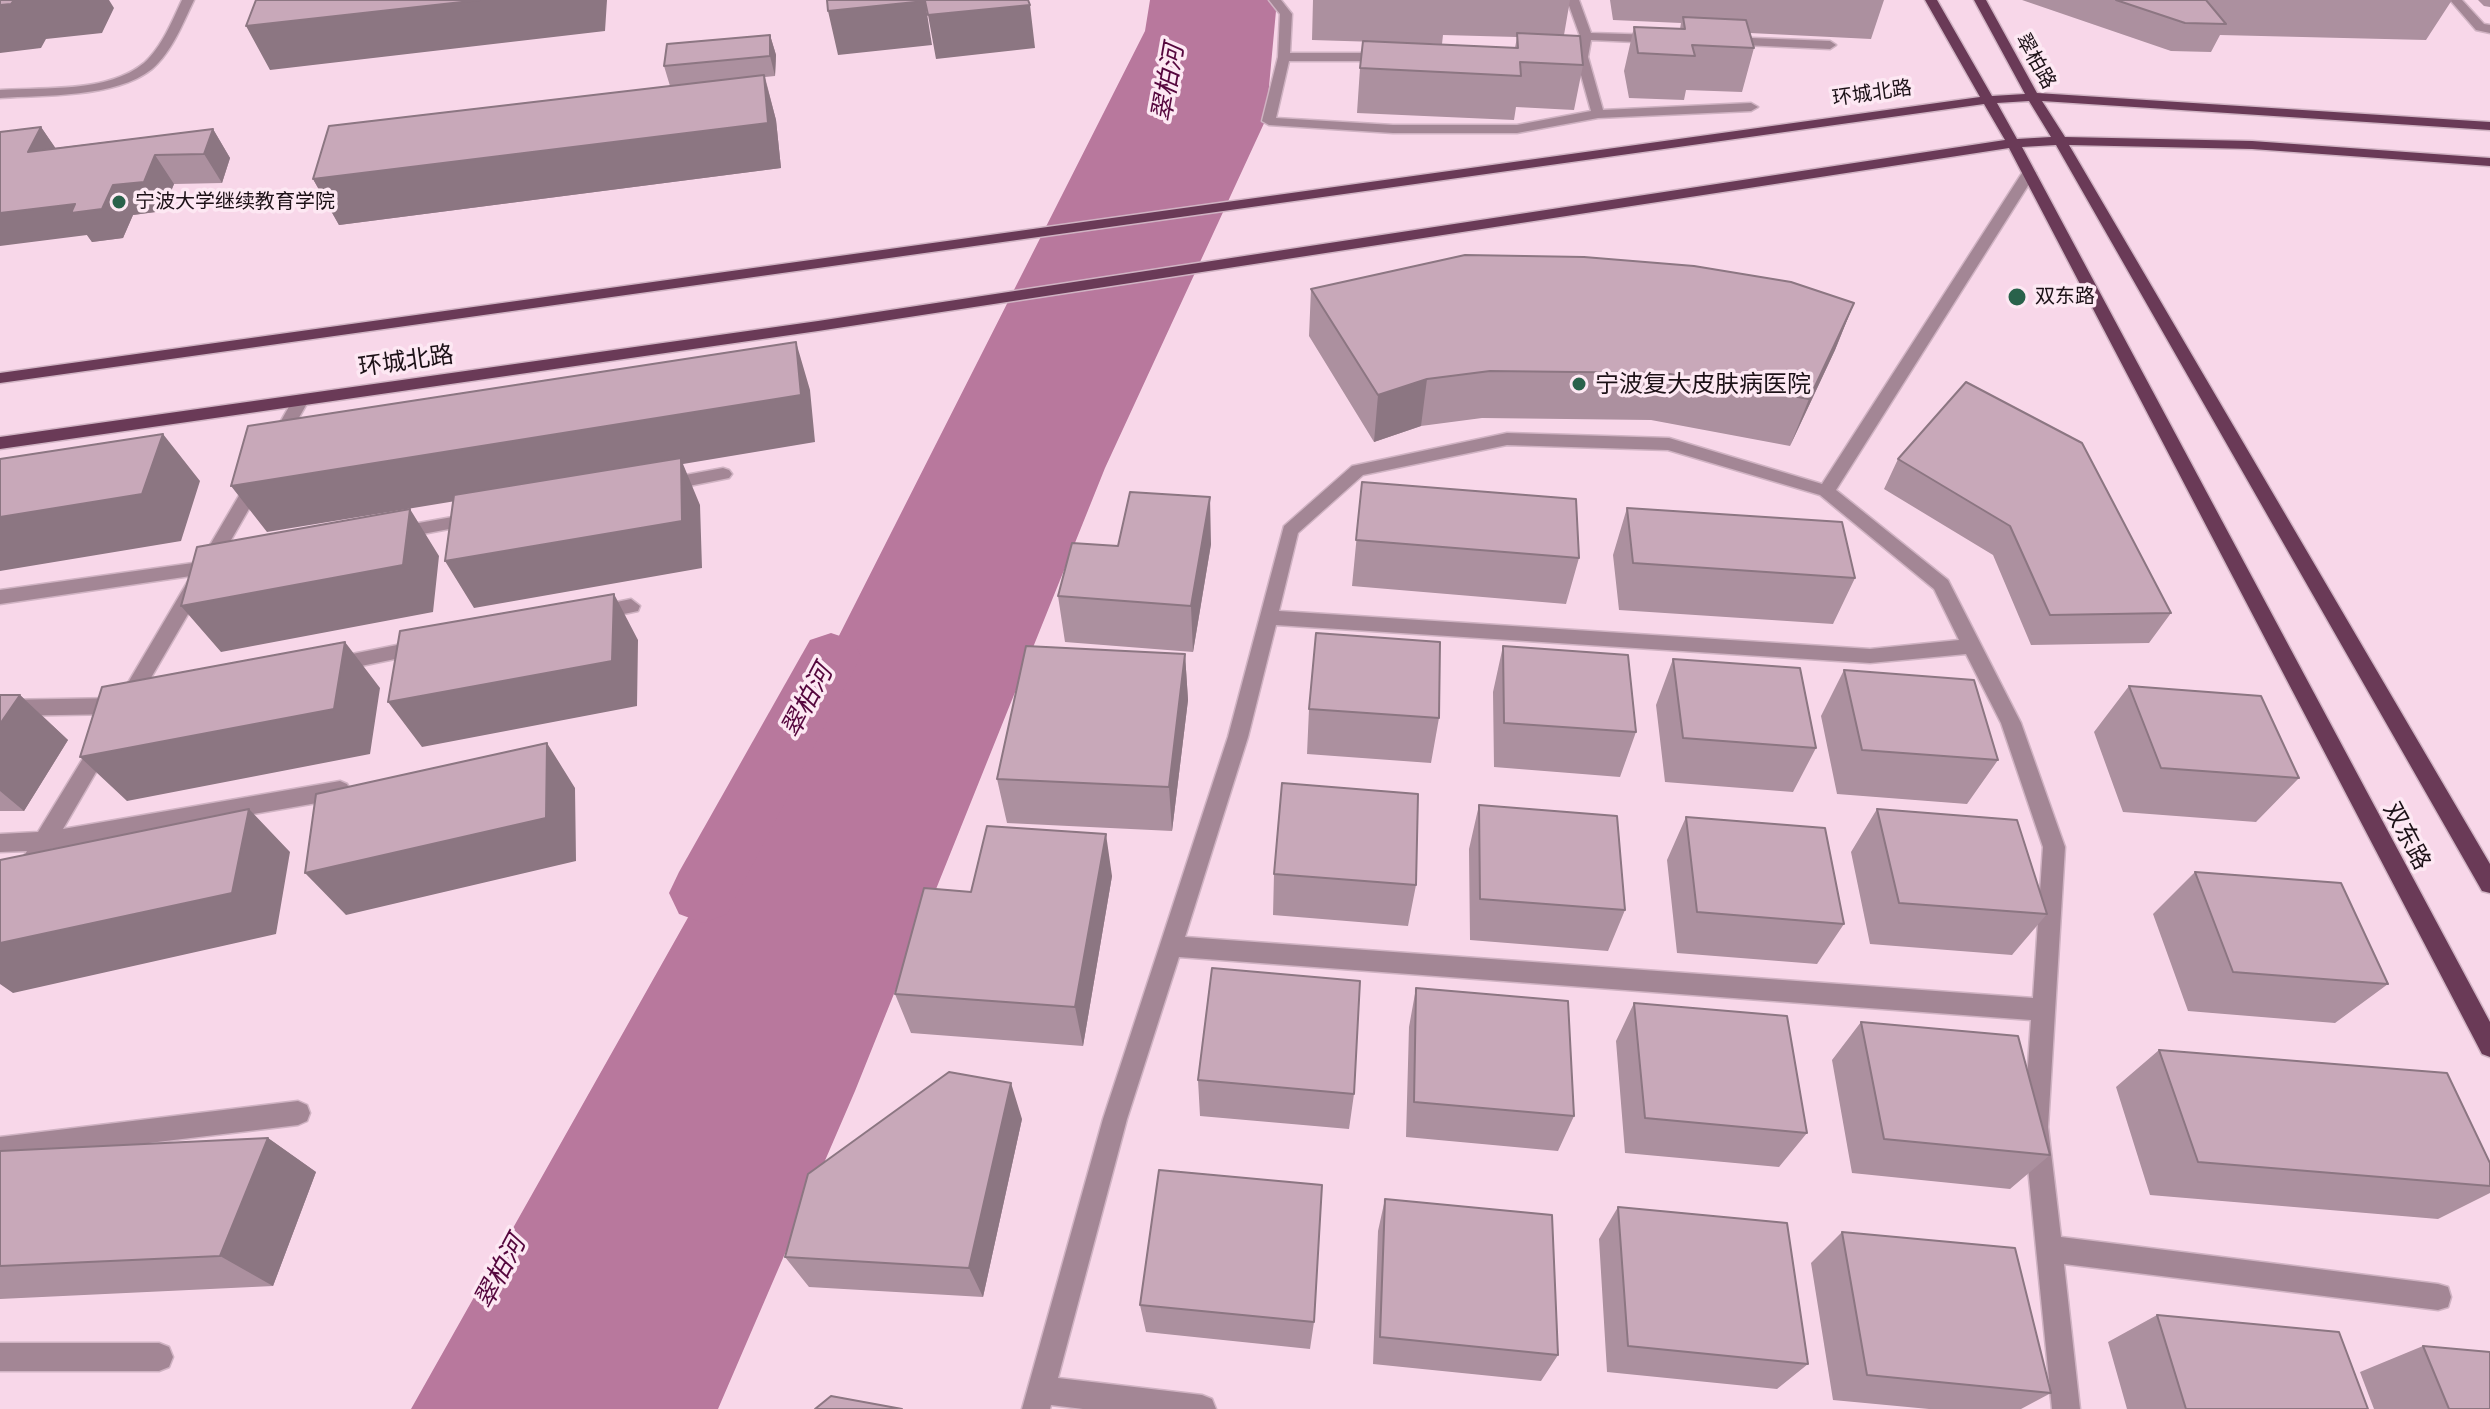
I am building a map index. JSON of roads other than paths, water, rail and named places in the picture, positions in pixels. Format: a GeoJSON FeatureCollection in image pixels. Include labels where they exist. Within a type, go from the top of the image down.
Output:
{"type":"FeatureCollection","features":[{"type":"Feature","properties":{"kind":"main road"},"geometry":{"type":"LineString","coordinates":[[1931,0],[1987,100]]}},
{"type":"Feature","properties":{"kind":"main road","name":"翠柏路"},"geometry":{"type":"LineString","coordinates":[[1980,0],[2060,140]]}},
{"type":"Feature","properties":{"kind":"main road","name":"环城北路"},"geometry":{"type":"LineString","coordinates":[[0,378],[1987,100],[2033,97],[2490,126]]}},
{"type":"Feature","properties":{"kind":"main road","name":"双东路"},"geometry":{"type":"LineString","coordinates":[[1987,100],[2029,173],[2490,1046]]}},
{"type":"Feature","properties":{"kind":"main road"},"geometry":{"type":"LineString","coordinates":[[2013,143],[2097,138],[2490,162]]}},
{"type":"Feature","properties":{"kind":"main road","name":"双东路"},"geometry":{"type":"LineString","coordinates":[[2060,140],[2490,884]]}},
{"type":"Feature","properties":{"kind":"main road","name":"环城北路"},"geometry":{"type":"LineString","coordinates":[[0,443],[818,326],[2013,143]]}},
{"type":"Feature","properties":{"kind":"lane"},"geometry":{"type":"LineString","coordinates":[[0,94],[97,86],[142,71],[172,35],[188,0]]}},
{"type":"Feature","properties":{"kind":"lane"},"geometry":{"type":"LineString","coordinates":[[1275,0],[1286,14],[1284,57],[1269,121],[1393,129],[1517,129],[1598,114],[1751,107]]}},
{"type":"Feature","properties":{"kind":"lane"},"geometry":{"type":"LineString","coordinates":[[1573,0],[1586,36],[1582,57],[1598,114]]}},
{"type":"Feature","properties":{"kind":"lane"},"geometry":{"type":"LineString","coordinates":[[2456,0],[2480,27],[2490,29]]}},
{"type":"Feature","properties":{"kind":"lane"},"geometry":{"type":"LineString","coordinates":[[1586,36],[1678,39]]}},
{"type":"Feature","properties":{"kind":"lane"},"geometry":{"type":"LineString","coordinates":[[1708,40],[1830,45]]}},
{"type":"Feature","properties":{"kind":"lane"},"geometry":{"type":"LineString","coordinates":[[1284,57],[1394,57]]}},
{"type":"Feature","properties":{"kind":"lane"},"geometry":{"type":"LineString","coordinates":[[1567,57],[1582,57]]}},
{"type":"Feature","properties":{"kind":"lane"},"geometry":{"type":"LineString","coordinates":[[1826,491],[2029,173]]}},
{"type":"Feature","properties":{"kind":"lane"},"geometry":{"type":"LineString","coordinates":[[0,915],[208,567],[301,400]]}},
{"type":"Feature","properties":{"kind":"lane"},"geometry":{"type":"LineString","coordinates":[[1202,1409],[1039,1400],[1115,1119],[1238,737],[1290,530],[1358,470],[1507,439],[1669,444],[1826,491],[1941,585],[2011,723],[2054,847],[2036,1127],[2066,1409]]}},
{"type":"Feature","properties":{"kind":"lane"},"geometry":{"type":"LineString","coordinates":[[645,488],[723,474]]}},
{"type":"Feature","properties":{"kind":"lane"},"geometry":{"type":"LineString","coordinates":[[380,536],[489,517]]}},
{"type":"Feature","properties":{"kind":"lane"},"geometry":{"type":"LineString","coordinates":[[0,597],[239,562]]}},
{"type":"Feature","properties":{"kind":"lane"},"geometry":{"type":"LineString","coordinates":[[570,618],[631,606]]}},
{"type":"Feature","properties":{"kind":"lane"},"geometry":{"type":"LineString","coordinates":[[1268,617],[1870,656],[1972,646]]}},
{"type":"Feature","properties":{"kind":"lane"},"geometry":{"type":"LineString","coordinates":[[309,670],[447,643]]}},
{"type":"Feature","properties":{"kind":"lane"},"geometry":{"type":"LineString","coordinates":[[0,708],[125,706],[156,700]]}},
{"type":"Feature","properties":{"kind":"lane"},"geometry":{"type":"LineString","coordinates":[[0,843],[45,841],[354,788]]}},
{"type":"Feature","properties":{"kind":"lane"},"geometry":{"type":"LineString","coordinates":[[1171,946],[2044,1010]]}},
{"type":"Feature","properties":{"kind":"lane"},"geometry":{"type":"LineString","coordinates":[[0,1149],[298,1113]]}},
{"type":"Feature","properties":{"kind":"lane"},"geometry":{"type":"LineString","coordinates":[[2048,1249],[2438,1297]]}},
{"type":"Feature","properties":{"kind":"lane"},"geometry":{"type":"LineString","coordinates":[[0,1357],[159,1357]]}},
{"type":"Feature","properties":{"kind":"water"},"geometry":{"type":"Polygon","coordinates":[[[1150,0],[1277,0],[1266,119],[1105,468],[855,1091],[718,1409],[411,1409],[770,772],[1145,31],[1150,0]]]}},
{"type":"Feature","properties":{"kind":"waterway","name":"翠柏河"},"geometry":{"type":"LineString","coordinates":[[703,893],[831,656]]}},
{"type":"Feature","properties":{"kind":"place","name":"宁波大学继续教育学院"},"geometry":{"type":"Point","coordinates":[119,202]}},
{"type":"Feature","properties":{"kind":"place","name":"双东路"},"geometry":{"type":"Point","coordinates":[2017,297]}},
{"type":"Feature","properties":{"kind":"place","name":"宁波复大皮肤病医院"},"geometry":{"type":"Point","coordinates":[1579,384]}}]}
